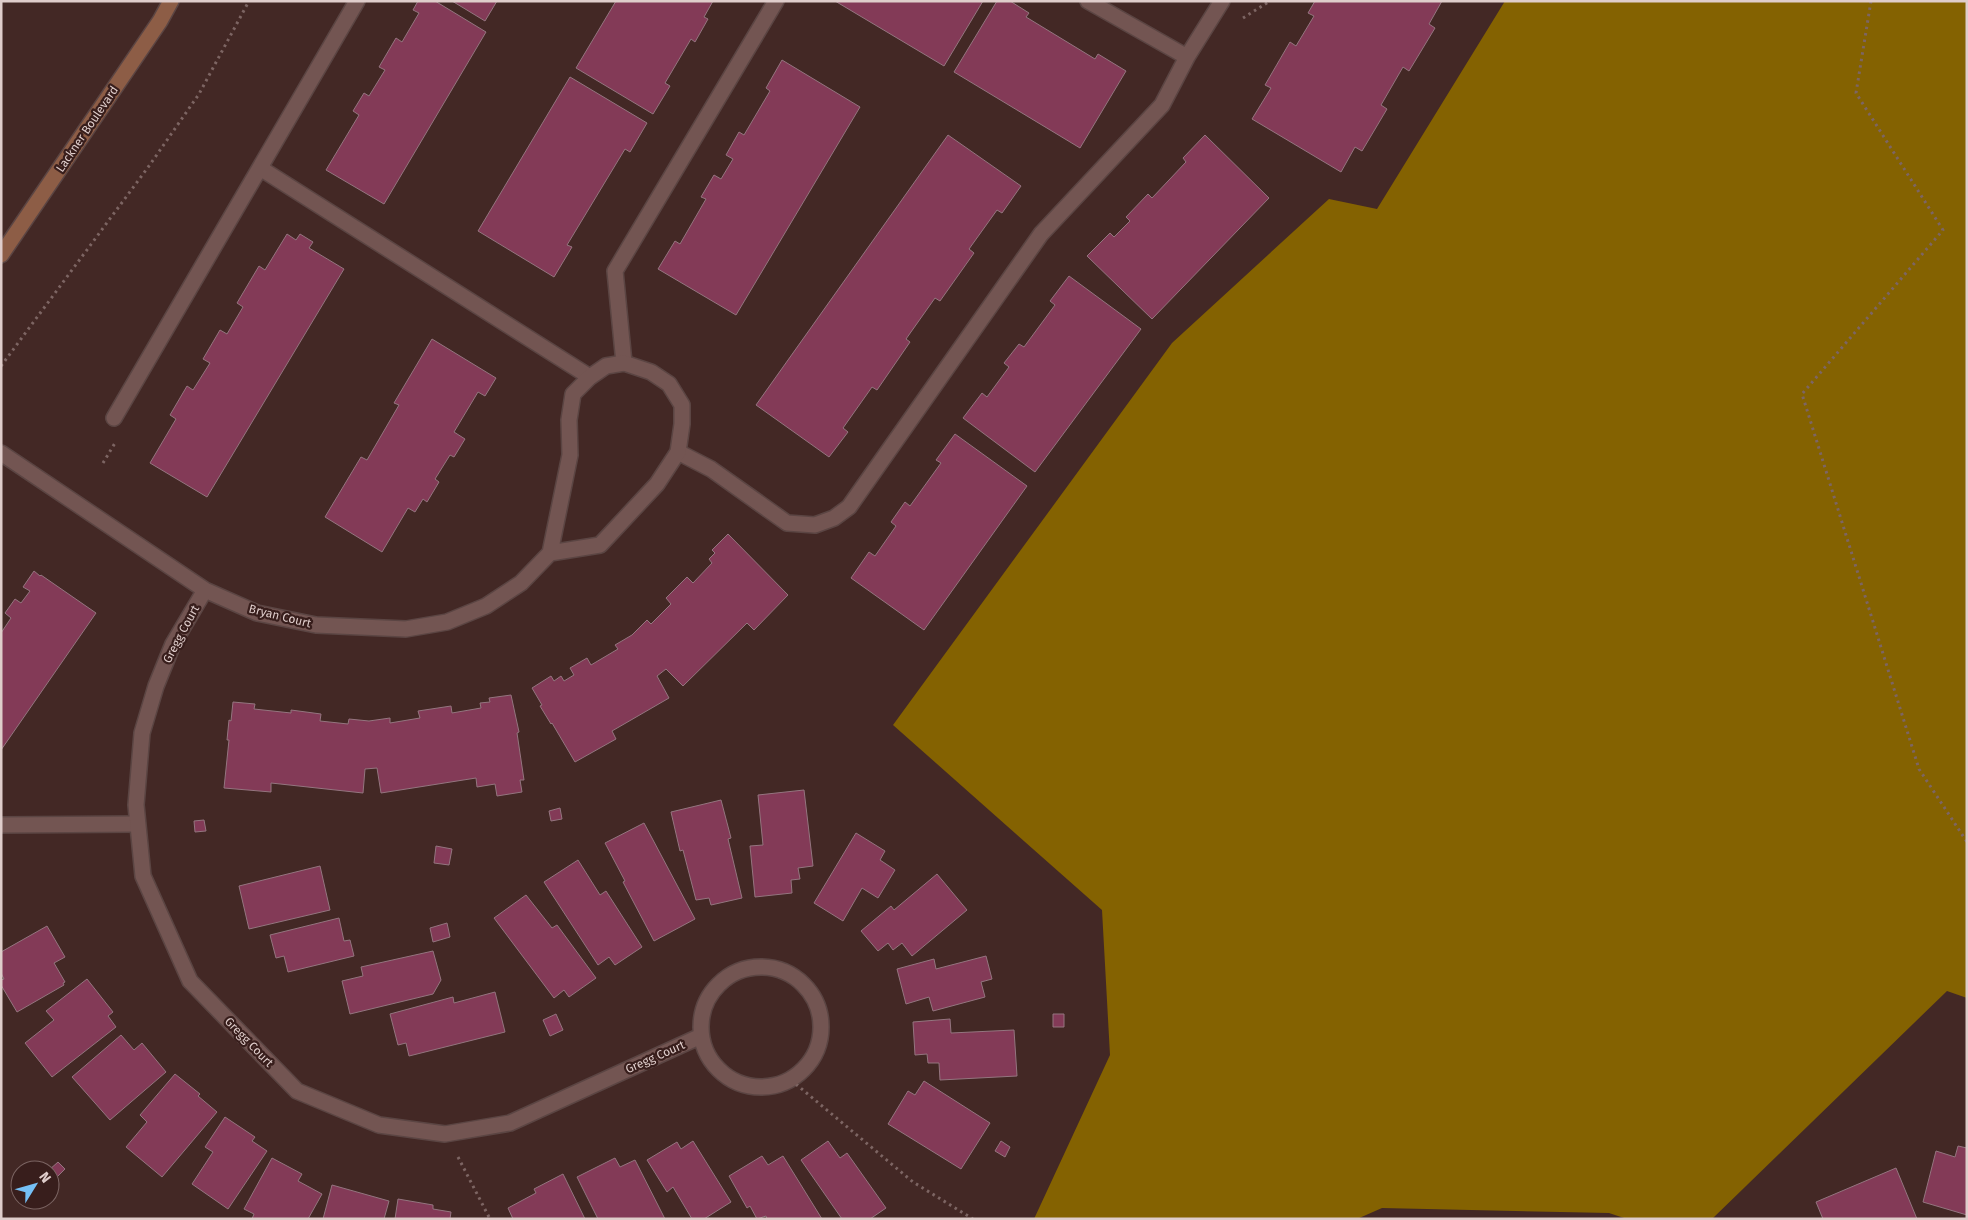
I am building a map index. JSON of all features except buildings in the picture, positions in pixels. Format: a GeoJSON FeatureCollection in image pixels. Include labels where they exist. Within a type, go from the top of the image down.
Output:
{"type":"FeatureCollection","features":[{"type":"Feature","properties":{"kind":"main road","name":"Lackner Boulevard"},"geometry":{"type":"LineString","coordinates":[[1,255],[160,21],[171,1]]}},
{"type":"Feature","properties":{"kind":"street"},"geometry":{"type":"LineString","coordinates":[[114,418],[357,1]]}},
{"type":"Feature","properties":{"kind":"street"},"geometry":{"type":"LineString","coordinates":[[624,363],[615,271],[776,1]]}},
{"type":"Feature","properties":{"kind":"street"},"geometry":{"type":"LineString","coordinates":[[1088,1],[1187,57]]}},
{"type":"Feature","properties":{"kind":"street"},"geometry":{"type":"LineString","coordinates":[[678,452],[711,469],[788,523],[815,525],[834,518],[849,507],[1042,234],[1162,105],[1187,57],[1222,1]]}},
{"type":"Feature","properties":{"kind":"street"},"geometry":{"type":"LineString","coordinates":[[260,168],[590,377]]}},
{"type":"Feature","properties":{"kind":"street"},"geometry":{"type":"LineString","coordinates":[[624,363],[651,372],[669,384],[682,405],[682,424],[678,452],[657,484],[600,545],[550,553],[570,455],[569,420],[573,394],[590,377],[606,366],[624,363]]}},
{"type":"Feature","properties":{"kind":"street","name":"Bryan Court"},"geometry":{"type":"LineString","coordinates":[[1,452],[205,590],[257,613],[316,625],[406,629],[447,622],[486,606],[521,583],[550,553]]}},
{"type":"Feature","properties":{"kind":"street","name":"Gregg Court"},"geometry":{"type":"LineString","coordinates":[[205,590],[173,644],[156,686],[142,733],[136,806],[143,876],[190,981],[297,1091],[379,1125],[446,1134],[510,1123],[701,1036]]}},
{"type":"Feature","properties":{"kind":"street"},"geometry":{"type":"LineString","coordinates":[[1,825],[138,824]]}},
{"type":"Feature","properties":{"kind":"street","name":"Gregg Court"},"geometry":{"type":"LineString","coordinates":[[759,966],[780,970],[804,984],[816,1001],[821,1022],[819,1044],[807,1066],[791,1080],[767,1087],[746,1086],[721,1072],[708,1056],[701,1036],[702,1011],[711,992],[726,977],[739,970],[759,966]]}},
{"type":"Feature","properties":{"kind":"path"},"geometry":{"type":"LineString","coordinates":[[1,366],[149,166],[199,94],[249,1]]}},
{"type":"Feature","properties":{"kind":"path"},"geometry":{"type":"LineString","coordinates":[[1236,22],[1270,1]]}},
{"type":"Feature","properties":{"kind":"path"},"geometry":{"type":"LineString","coordinates":[[1871,1],[1856,93],[1943,230],[1802,394],[1919,769],[1967,842]]}},
{"type":"Feature","properties":{"kind":"path"},"geometry":{"type":"LineString","coordinates":[[103,463],[115,443]]}},
{"type":"Feature","properties":{"kind":"path"},"geometry":{"type":"LineString","coordinates":[[791,1080],[913,1182],[972,1219]]}},
{"type":"Feature","properties":{"kind":"path"},"geometry":{"type":"LineString","coordinates":[[446,1134],[490,1219]]}},
{"type":"Feature","properties":{"kind":"shaded area"},"geometry":{"type":"Polygon","coordinates":[[[1505,1],[1967,1],[1967,998],[1947,991],[1712,1219],[1627,1219],[1609,1213],[1382,1208],[1357,1219],[1034,1219],[1110,1055],[1102,910],[893,725],[1172,343],[1329,199],[1377,209],[1505,1]]]}}]}
